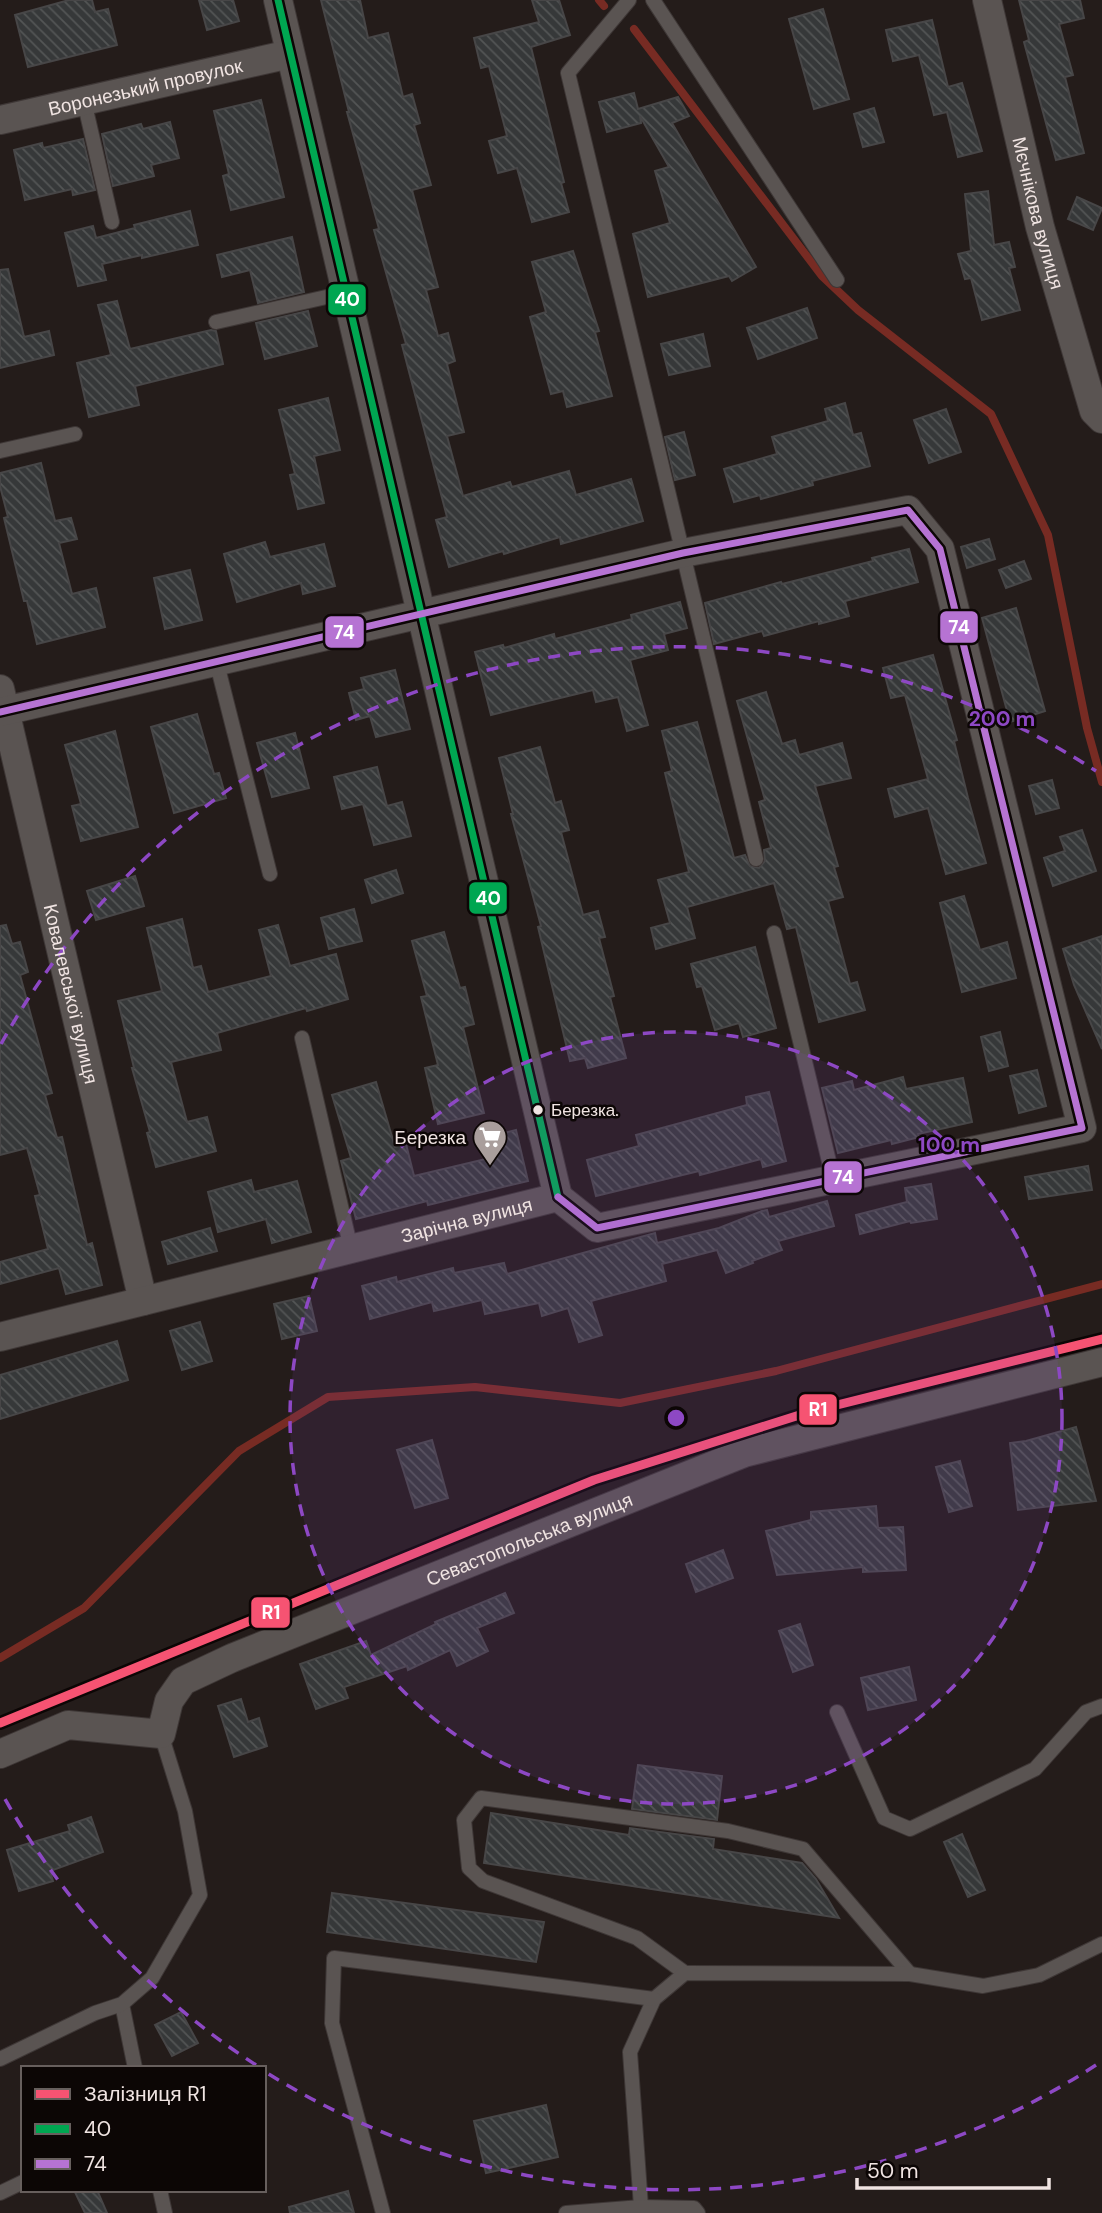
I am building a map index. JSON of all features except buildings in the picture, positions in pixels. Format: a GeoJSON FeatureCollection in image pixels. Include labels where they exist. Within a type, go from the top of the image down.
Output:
{"type":"FeatureCollection","features":[{"type":"Feature","properties":{"kind":"street"},"geometry":{"type":"LineString","coordinates":[[278,0],[344,293],[422,612],[558,1197]]}},
{"type":"Feature","properties":{"kind":"street","name":"Мєчнікова вулиця"},"geometry":{"type":"LineString","coordinates":[[987,0],[1040,227],[1094,411],[1102,419]]}},
{"type":"Feature","properties":{"kind":"street","name":"Воронезький провулок"},"geometry":{"type":"LineString","coordinates":[[0,120],[290,54]]}},
{"type":"Feature","properties":{"kind":"street","name":"Зарічна вулиця"},"geometry":{"type":"LineString","coordinates":[[0,1337],[558,1197],[597,1228],[1082,1128],[940,549],[908,510],[683,552]]}},
{"type":"Feature","properties":{"kind":"street"},"geometry":{"type":"LineString","coordinates":[[2,704],[216,660],[683,552]]}},
{"type":"Feature","properties":{"kind":"street","name":"Ковалевської вулиця"},"geometry":{"type":"LineString","coordinates":[[2,704],[143,1301]]}},
{"type":"Feature","properties":{"kind":"street","name":"Севастопольська вулиця"},"geometry":{"type":"LineString","coordinates":[[161,1734],[169,1701],[183,1681],[232,1658],[744,1453],[1102,1362]]}},
{"type":"Feature","properties":{"kind":"street"},"geometry":{"type":"LineString","coordinates":[[0,1754],[68,1725],[161,1734]]}},
{"type":"Feature","properties":{"kind":"lane"},"geometry":{"type":"LineString","coordinates":[[629,0],[568,73],[756,859]]}},
{"type":"Feature","properties":{"kind":"lane"},"geometry":{"type":"LineString","coordinates":[[653,0],[837,280]]}},
{"type":"Feature","properties":{"kind":"lane"},"geometry":{"type":"LineString","coordinates":[[83,101],[111,222]]}},
{"type":"Feature","properties":{"kind":"lane"},"geometry":{"type":"LineString","coordinates":[[216,322],[344,293]]}},
{"type":"Feature","properties":{"kind":"lane"},"geometry":{"type":"LineString","coordinates":[[0,451],[75,434]]}},
{"type":"Feature","properties":{"kind":"lane"},"geometry":{"type":"LineString","coordinates":[[216,660],[270,874]]}},
{"type":"Feature","properties":{"kind":"lane"},"geometry":{"type":"LineString","coordinates":[[774,933],[833,1178]]}},
{"type":"Feature","properties":{"kind":"lane"},"geometry":{"type":"LineString","coordinates":[[302,1038],[351,1249]]}},
{"type":"Feature","properties":{"kind":"lane"},"geometry":{"type":"LineString","coordinates":[[837,1712],[884,1818],[910,1829],[1035,1769],[1086,1712],[1102,1706]]}},
{"type":"Feature","properties":{"kind":"lane"},"geometry":{"type":"LineString","coordinates":[[0,2059],[95,2013],[122,2004],[152,1978],[200,1895],[185,1811],[161,1734]]}},
{"type":"Feature","properties":{"kind":"lane"},"geometry":{"type":"LineString","coordinates":[[910,1974],[803,1849],[728,1831],[481,1798],[464,1820],[469,1868],[483,1881],[638,1938],[685,1973],[910,1974],[983,1986],[1039,1975],[1102,1944]]}},
{"type":"Feature","properties":{"kind":"lane"},"geometry":{"type":"LineString","coordinates":[[383,2213],[332,2023],[334,1958],[654,1999]]}},
{"type":"Feature","properties":{"kind":"lane"},"geometry":{"type":"LineString","coordinates":[[641,2207],[630,2052],[654,1999],[685,1973]]}},
{"type":"Feature","properties":{"kind":"lane"},"geometry":{"type":"LineString","coordinates":[[122,2004],[135,2066]]}},
{"type":"Feature","properties":{"kind":"lane"},"geometry":{"type":"LineString","coordinates":[[0,2193],[21,2183]]}},
{"type":"Feature","properties":{"kind":"lane"},"geometry":{"type":"LineString","coordinates":[[160,2192],[165,2213]]}},
{"type":"Feature","properties":{"kind":"lane"},"geometry":{"type":"LineString","coordinates":[[566,2213],[641,2207],[694,2208],[698,2213]]}},
{"type":"Feature","properties":{"kind":"waterway"},"geometry":{"type":"LineString","coordinates":[[599,0],[604,6]]}},
{"type":"Feature","properties":{"kind":"waterway"},"geometry":{"type":"LineString","coordinates":[[634,29],[822,276],[858,310],[991,414],[1048,535],[1087,728],[1102,782]]}},
{"type":"Feature","properties":{"kind":"waterway"},"geometry":{"type":"LineString","coordinates":[[0,1658],[84,1608],[239,1451],[328,1397],[475,1387],[620,1403],[776,1371],[1102,1284]]}},
{"type":"Feature","properties":{"kind":"rail line","name":"R1"},"geometry":{"type":"LineString","coordinates":[[0,1723],[594,1480],[809,1412],[1102,1339]]}},
{"type":"Feature","properties":{"kind":"transit line","name":"40"},"geometry":{"type":"LineString","coordinates":[[278,0],[558,1197]]}},
{"type":"Feature","properties":{"kind":"transit line","name":"74"},"geometry":{"type":"LineString","coordinates":[[0,712],[683,553],[908,510],[940,549],[1082,1128],[597,1228],[558,1197]]}},
{"type":"Feature","properties":{"kind":"place","name":"Березка."},"geometry":{"type":"Point","coordinates":[538,1110]}},
{"type":"Feature","properties":{"kind":"place","name":"Березка"},"geometry":{"type":"Point","coordinates":[490,1167]}}]}
